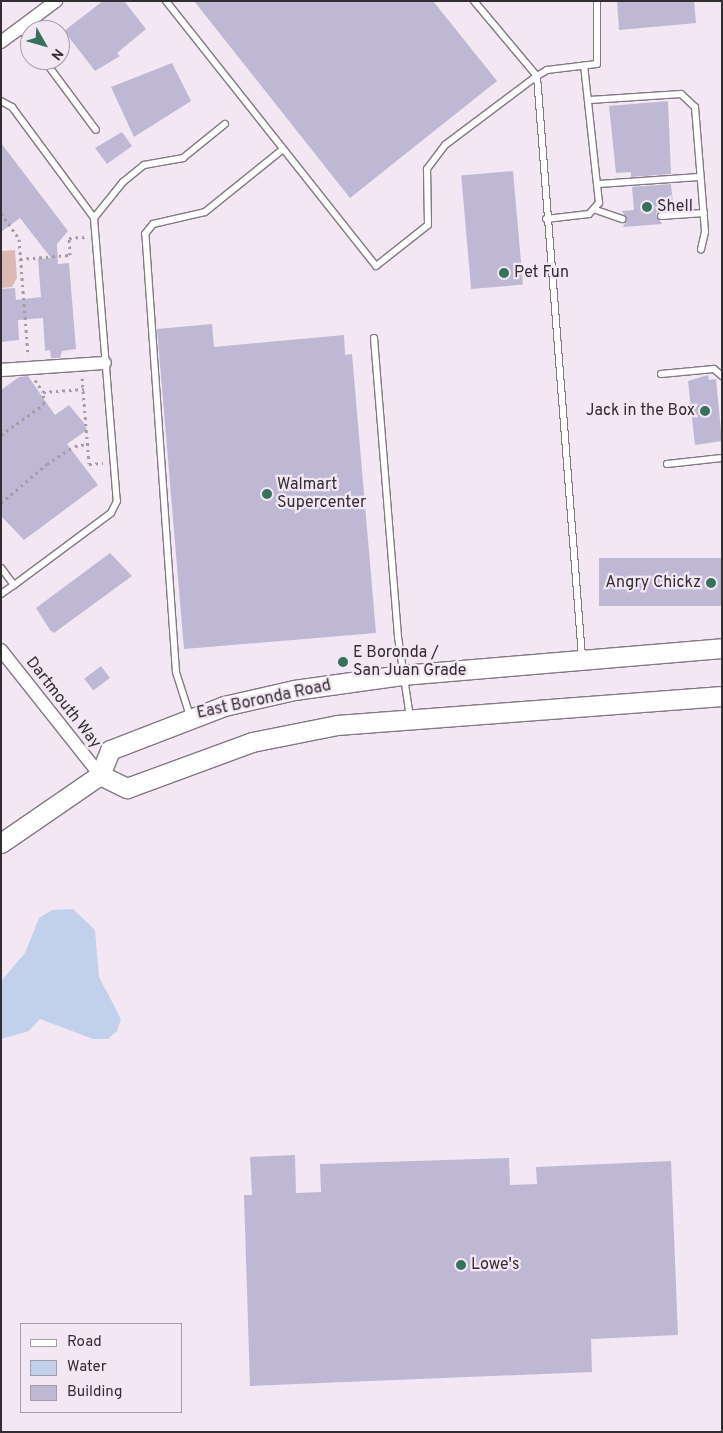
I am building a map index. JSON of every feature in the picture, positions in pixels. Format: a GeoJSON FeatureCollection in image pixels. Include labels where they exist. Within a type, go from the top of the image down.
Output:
{"type":"FeatureCollection","features":[{"type":"Feature","properties":{"kind":"main road","name":"East Boronda Road"},"geometry":{"type":"LineString","coordinates":[[100,775],[110,750],[190,716],[294,690],[402,675],[722,648]]}},
{"type":"Feature","properties":{"kind":"main road"},"geometry":{"type":"LineString","coordinates":[[1,843],[100,775],[127,788],[182,765],[282,734],[411,718],[722,696]]}},
{"type":"Feature","properties":{"kind":"street"},"geometry":{"type":"LineString","coordinates":[[31,20],[56,1]]}},
{"type":"Feature","properties":{"kind":"street"},"geometry":{"type":"LineString","coordinates":[[1,42],[20,28]]}},
{"type":"Feature","properties":{"kind":"street"},"geometry":{"type":"LineString","coordinates":[[1,370],[106,363]]}},
{"type":"Feature","properties":{"kind":"street","name":"Dartmouth Way"},"geometry":{"type":"LineString","coordinates":[[1,650],[100,775]]}},
{"type":"Feature","properties":{"kind":"lane"},"geometry":{"type":"LineString","coordinates":[[166,1],[376,266],[428,225],[427,169],[446,145],[547,70],[597,64],[597,1]]}},
{"type":"Feature","properties":{"kind":"lane"},"geometry":{"type":"LineString","coordinates":[[474,1],[537,76],[546,219],[554,262],[582,660]]}},
{"type":"Feature","properties":{"kind":"lane"},"geometry":{"type":"LineString","coordinates":[[584,66],[600,184],[596,210]]}},
{"type":"Feature","properties":{"kind":"lane"},"geometry":{"type":"LineString","coordinates":[[51,70],[96,130]]}},
{"type":"Feature","properties":{"kind":"lane"},"geometry":{"type":"LineString","coordinates":[[590,100],[682,94],[695,108],[699,176],[704,213],[701,250]]}},
{"type":"Feature","properties":{"kind":"lane"},"geometry":{"type":"LineString","coordinates":[[1,101],[12,107],[94,218],[117,501],[114,511],[1,594]]}},
{"type":"Feature","properties":{"kind":"lane"},"geometry":{"type":"LineString","coordinates":[[94,218],[144,165],[183,158],[225,124]]}},
{"type":"Feature","properties":{"kind":"lane"},"geometry":{"type":"LineString","coordinates":[[190,716],[176,672],[144,254],[145,234],[154,224],[204,212],[283,149]]}},
{"type":"Feature","properties":{"kind":"lane"},"geometry":{"type":"LineString","coordinates":[[600,184],[699,176]]}},
{"type":"Feature","properties":{"kind":"lane"},"geometry":{"type":"LineString","coordinates":[[546,219],[596,210],[622,219]]}},
{"type":"Feature","properties":{"kind":"lane"},"geometry":{"type":"LineString","coordinates":[[661,216],[704,213]]}},
{"type":"Feature","properties":{"kind":"lane"},"geometry":{"type":"LineString","coordinates":[[374,338],[402,675],[411,718]]}},
{"type":"Feature","properties":{"kind":"lane"},"geometry":{"type":"LineString","coordinates":[[661,374],[714,369],[722,376]]}},
{"type":"Feature","properties":{"kind":"lane"},"geometry":{"type":"LineString","coordinates":[[667,464],[722,458]]}},
{"type":"Feature","properties":{"kind":"lane"},"geometry":{"type":"LineString","coordinates":[[1,568],[14,585]]}},
{"type":"Feature","properties":{"kind":"path"},"geometry":{"type":"LineString","coordinates":[[1,213],[18,239],[29,368]]}},
{"type":"Feature","properties":{"kind":"path"},"geometry":{"type":"LineString","coordinates":[[20,260],[70,255],[69,238],[96,235]]}},
{"type":"Feature","properties":{"kind":"path"},"geometry":{"type":"LineString","coordinates":[[80,365],[84,389],[89,464],[114,462]]}},
{"type":"Feature","properties":{"kind":"path"},"geometry":{"type":"LineString","coordinates":[[1,435],[44,404],[43,392],[84,389]]}},
{"type":"Feature","properties":{"kind":"path"},"geometry":{"type":"LineString","coordinates":[[1,503],[47,464],[75,446],[89,444]]}},
{"type":"Feature","properties":{"kind":"shaded area"},"geometry":{"type":"Polygon","coordinates":[[[15,250],[17,278],[12,287],[1,288],[1,251],[15,250]]]}},
{"type":"Feature","properties":{"kind":"water"},"geometry":{"type":"Polygon","coordinates":[[[73,909],[95,930],[99,977],[121,1019],[117,1031],[108,1039],[93,1039],[40,1019],[29,1031],[1,1039],[1,981],[25,953],[39,918],[52,910],[73,909]]]}},
{"type":"Feature","properties":{"kind":"building"},"geometry":{"type":"Polygon","coordinates":[[[103,1],[124,1],[146,29],[117,53],[120,56],[95,71],[70,39],[70,26],[103,1]]]}},
{"type":"Feature","properties":{"kind":"building"},"geometry":{"type":"Polygon","coordinates":[[[194,1],[433,1],[497,81],[350,198],[194,1]]]}},
{"type":"Feature","properties":{"kind":"building"},"geometry":{"type":"Polygon","coordinates":[[[617,1],[694,1],[696,23],[619,30],[617,1]]]}},
{"type":"Feature","properties":{"kind":"building"},"geometry":{"type":"Polygon","coordinates":[[[172,63],[191,101],[134,137],[111,87],[172,63]]]}},
{"type":"Feature","properties":{"kind":"building"},"geometry":{"type":"Polygon","coordinates":[[[668,101],[671,174],[631,177],[631,172],[616,173],[609,106],[668,101]]]}},
{"type":"Feature","properties":{"kind":"building"},"geometry":{"type":"Polygon","coordinates":[[[122,132],[132,146],[107,164],[95,148],[122,132]]]}},
{"type":"Feature","properties":{"kind":"building"},"geometry":{"type":"Polygon","coordinates":[[[1,143],[68,231],[57,244],[58,264],[69,263],[76,349],[62,351],[60,358],[51,358],[50,350],[45,351],[43,318],[18,320],[19,340],[1,342],[1,289],[15,288],[16,300],[41,297],[38,259],[51,258],[20,218],[1,232],[1,143]]]}},
{"type":"Feature","properties":{"kind":"building"},"geometry":{"type":"Polygon","coordinates":[[[513,171],[523,285],[471,289],[461,176],[513,171]]]}},
{"type":"Feature","properties":{"kind":"building","name":"Shell"},"geometry":{"type":"Polygon","coordinates":[[[671,184],[673,204],[660,205],[656,214],[662,224],[623,227],[627,219],[622,211],[634,210],[632,187],[671,184]]]}},
{"type":"Feature","properties":{"kind":"building","name":"Walmart Supercenter"},"geometry":{"type":"Polygon","coordinates":[[[212,324],[214,347],[344,335],[345,355],[352,354],[376,633],[184,649],[157,329],[212,324]]]}},
{"type":"Feature","properties":{"kind":"building","name":"Jack in the Box"},"geometry":{"type":"Polygon","coordinates":[[[708,375],[709,380],[716,379],[722,441],[695,445],[688,381],[708,375]]]}},
{"type":"Feature","properties":{"kind":"building"},"geometry":{"type":"Polygon","coordinates":[[[28,376],[55,415],[69,405],[84,423],[87,430],[67,444],[98,485],[24,540],[1,516],[1,390],[19,377],[28,376]]]}},
{"type":"Feature","properties":{"kind":"building"},"geometry":{"type":"Polygon","coordinates":[[[110,553],[132,576],[54,633],[36,608],[110,553]]]}},
{"type":"Feature","properties":{"kind":"building"},"geometry":{"type":"Polygon","coordinates":[[[599,558],[722,558],[722,606],[599,606],[599,558]]]}},
{"type":"Feature","properties":{"kind":"building"},"geometry":{"type":"Polygon","coordinates":[[[101,666],[110,678],[93,691],[84,679],[101,666]]]}},
{"type":"Feature","properties":{"kind":"building","name":"Lowe's"},"geometry":{"type":"Polygon","coordinates":[[[295,1155],[296,1193],[321,1192],[320,1164],[509,1158],[510,1185],[537,1184],[536,1167],[671,1161],[678,1335],[591,1339],[592,1372],[250,1386],[244,1195],[252,1195],[250,1157],[295,1155]]]}},
{"type":"Feature","properties":{"kind":"place","name":"Shell"},"geometry":{"type":"Point","coordinates":[647,207]}},
{"type":"Feature","properties":{"kind":"place","name":"Pet Fun"},"geometry":{"type":"Point","coordinates":[504,273]}},
{"type":"Feature","properties":{"kind":"place","name":"Jack in the Box"},"geometry":{"type":"Point","coordinates":[705,411]}},
{"type":"Feature","properties":{"kind":"place","name":"Walmart Supercenter"},"geometry":{"type":"Point","coordinates":[267,494]}},
{"type":"Feature","properties":{"kind":"place","name":"Angry Chickz"},"geometry":{"type":"Point","coordinates":[711,583]}},
{"type":"Feature","properties":{"kind":"place","name":"E Boronda / San Juan Grade"},"geometry":{"type":"Point","coordinates":[343,662]}},
{"type":"Feature","properties":{"kind":"place","name":"Lowe's"},"geometry":{"type":"Point","coordinates":[461,1265]}}]}
